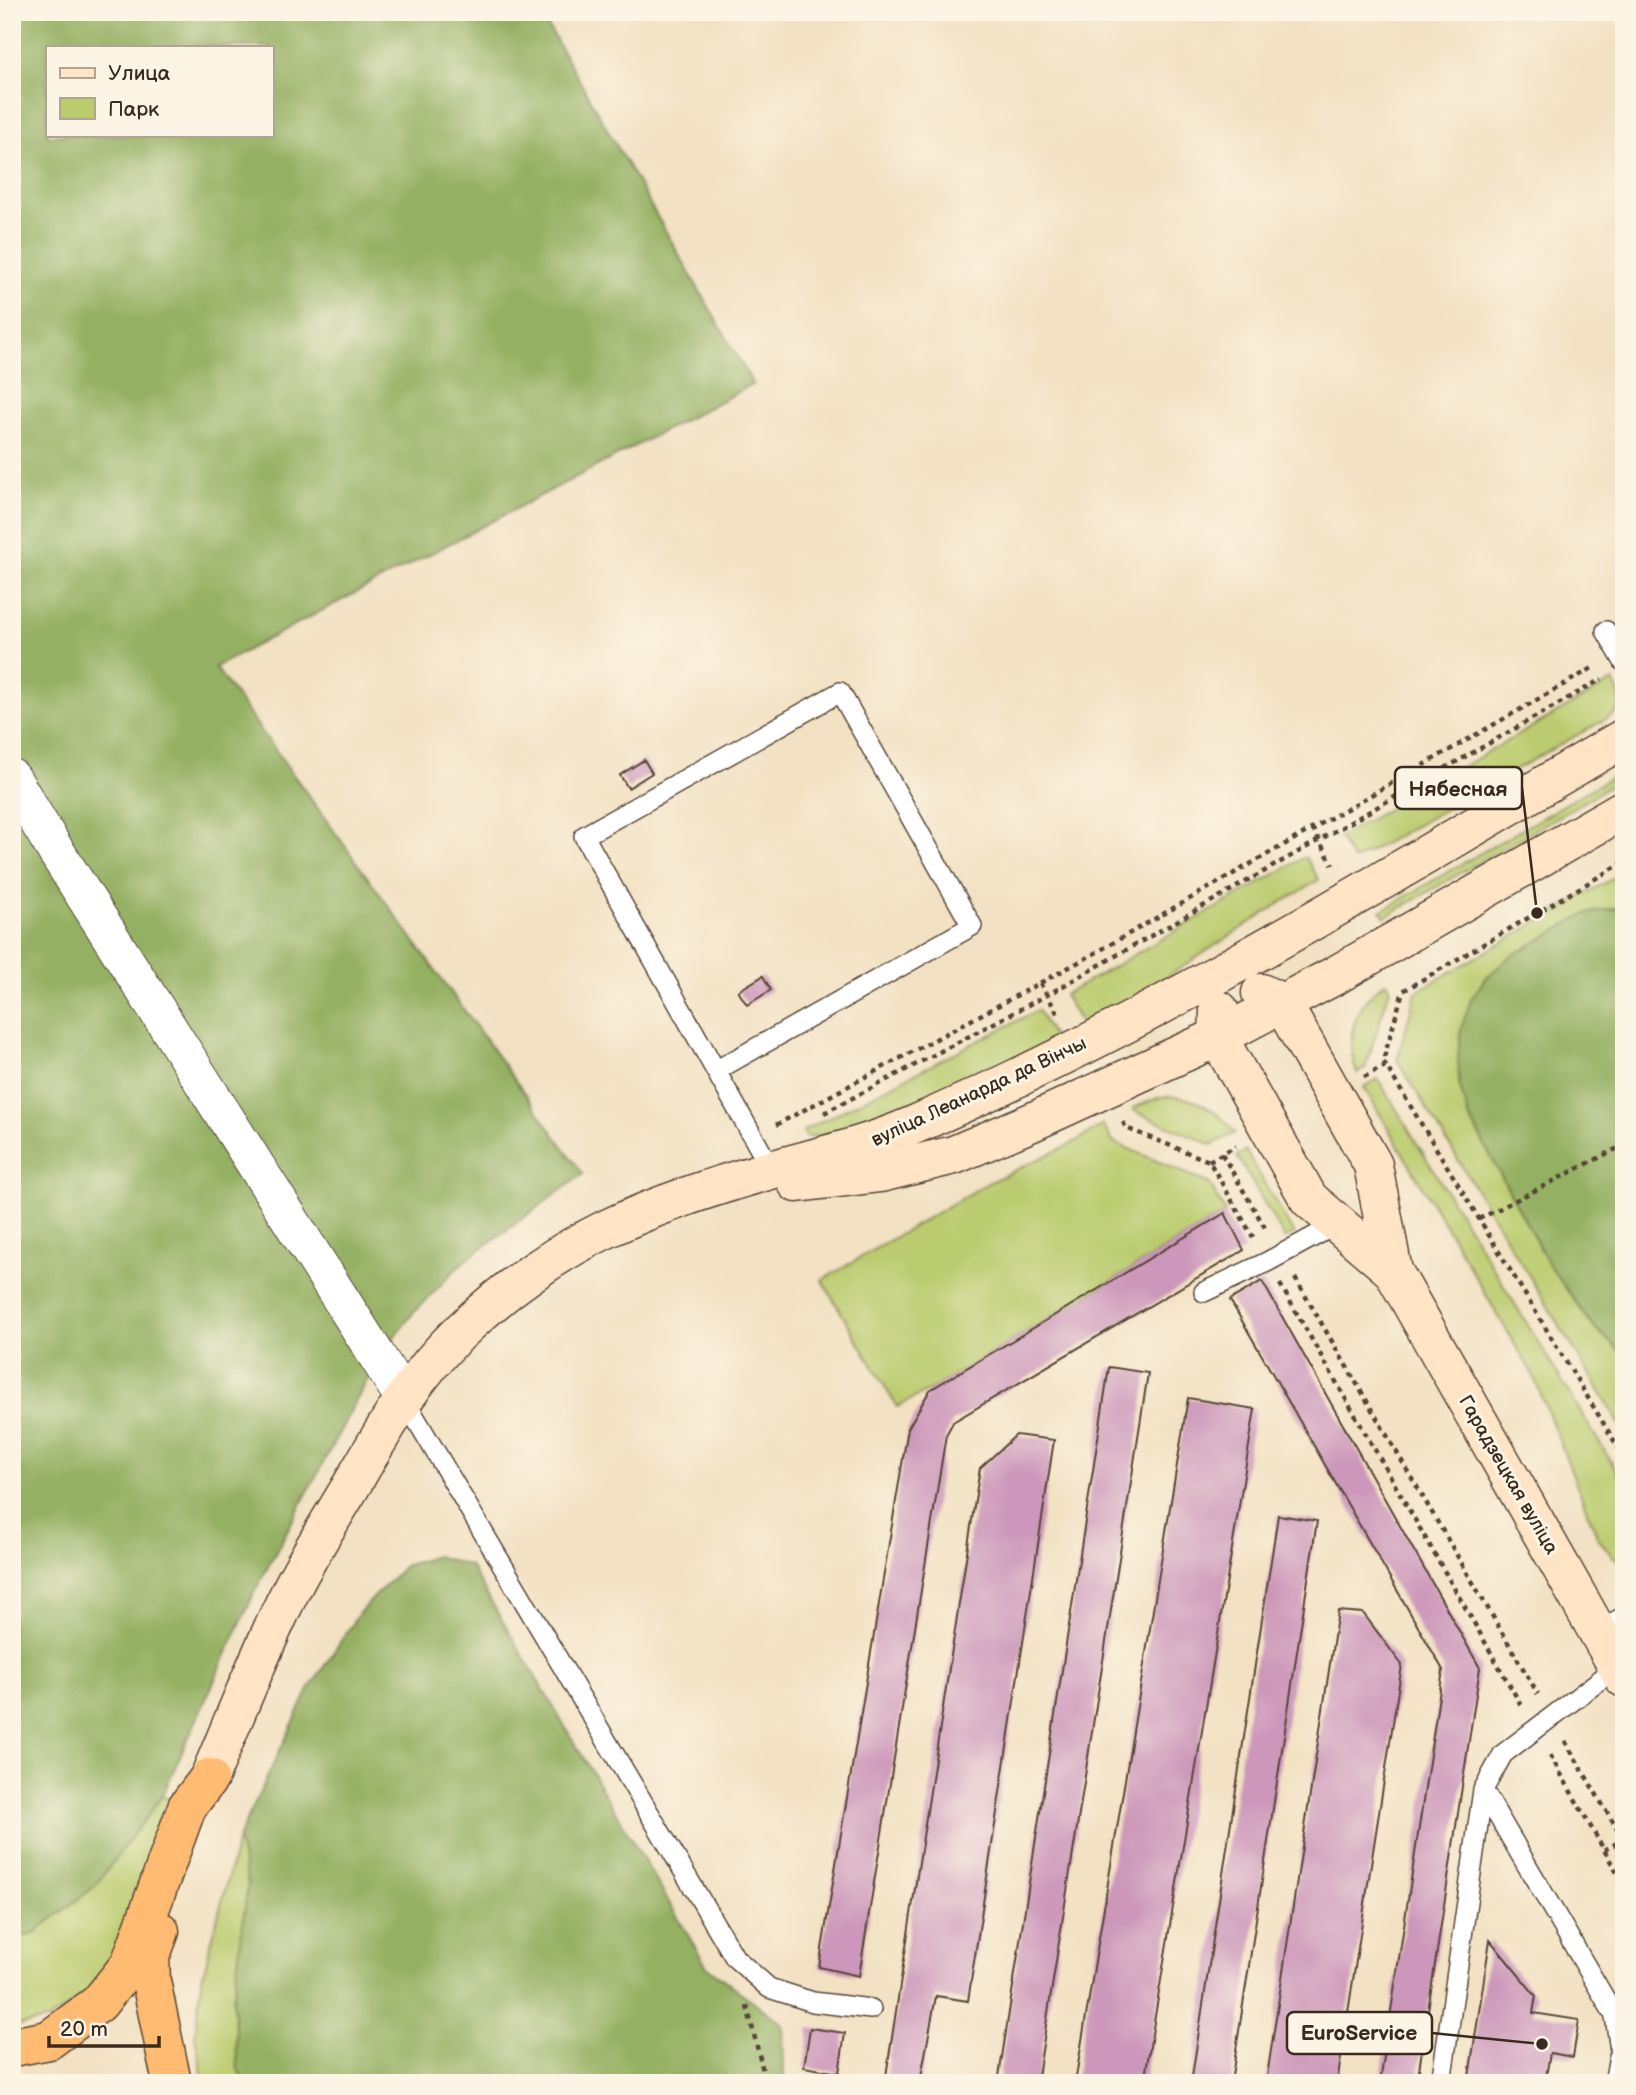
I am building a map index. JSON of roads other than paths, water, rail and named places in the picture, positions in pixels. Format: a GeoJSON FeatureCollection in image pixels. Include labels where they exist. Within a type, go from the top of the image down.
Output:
{"type":"FeatureCollection","features":[{"type":"Feature","properties":{"kind":"highway"},"geometry":{"type":"LineString","coordinates":[[12,2047],[49,2040],[99,2003],[130,1964],[187,1807],[209,1778]]}},
{"type":"Feature","properties":{"kind":"highway"},"geometry":{"type":"LineString","coordinates":[[172,2083],[155,2000],[150,1958],[203,1816],[209,1778]]}},
{"type":"Feature","properties":{"kind":"main road","name":"вуліца Леанарда да Вінчы"},"geometry":{"type":"LineString","coordinates":[[776,1178],[912,1126],[1077,1048],[1221,974],[1624,737]]}},
{"type":"Feature","properties":{"kind":"main road","name":"вуліца Леанарда да Вінчы"},"geometry":{"type":"LineString","coordinates":[[209,1778],[279,1614],[402,1397],[458,1333],[516,1283],[548,1260],[614,1224],[693,1195],[776,1178],[880,1173],[954,1155],[1218,1037],[1381,951],[1624,809]]}},
{"type":"Feature","properties":{"kind":"main road"},"geometry":{"type":"LineString","coordinates":[[1218,1037],[1221,974],[1282,1003]]}},
{"type":"Feature","properties":{"kind":"main road","name":"Гарадзецкая вуліца"},"geometry":{"type":"LineString","coordinates":[[1282,1003],[1373,1165],[1393,1272]]}},
{"type":"Feature","properties":{"kind":"main road","name":"Гарадзецкая вуліца"},"geometry":{"type":"LineString","coordinates":[[1218,1037],[1309,1199],[1393,1272],[1611,1624],[1622,1669]]}},
{"type":"Feature","properties":{"kind":"street"},"geometry":{"type":"LineString","coordinates":[[12,778],[402,1397]]}},
{"type":"Feature","properties":{"kind":"lane"},"geometry":{"type":"LineString","coordinates":[[1606,631],[1618,663]]}},
{"type":"Feature","properties":{"kind":"lane"},"geometry":{"type":"LineString","coordinates":[[717,1070],[972,926],[840,692],[584,836],[776,1178]]}},
{"type":"Feature","properties":{"kind":"lane"},"geometry":{"type":"LineString","coordinates":[[1204,1292],[1337,1224]]}},
{"type":"Feature","properties":{"kind":"lane"},"geometry":{"type":"LineString","coordinates":[[402,1397],[735,1958],[769,1988],[813,2003],[871,2009]]}},
{"type":"Feature","properties":{"kind":"lane"},"geometry":{"type":"LineString","coordinates":[[1441,2083],[1483,1790],[1503,1754],[1551,1717],[1622,1669]]}},
{"type":"Feature","properties":{"kind":"lane"},"geometry":{"type":"LineString","coordinates":[[1483,1790],[1615,2016],[1619,2051],[1614,2083]]}},
{"type":"Feature","properties":{"kind":"place","name":"Нябесная"},"geometry":{"type":"Point","coordinates":[1537,913]}},
{"type":"Feature","properties":{"kind":"place","name":"EuroService"},"geometry":{"type":"Point","coordinates":[1542,2044]}}]}
